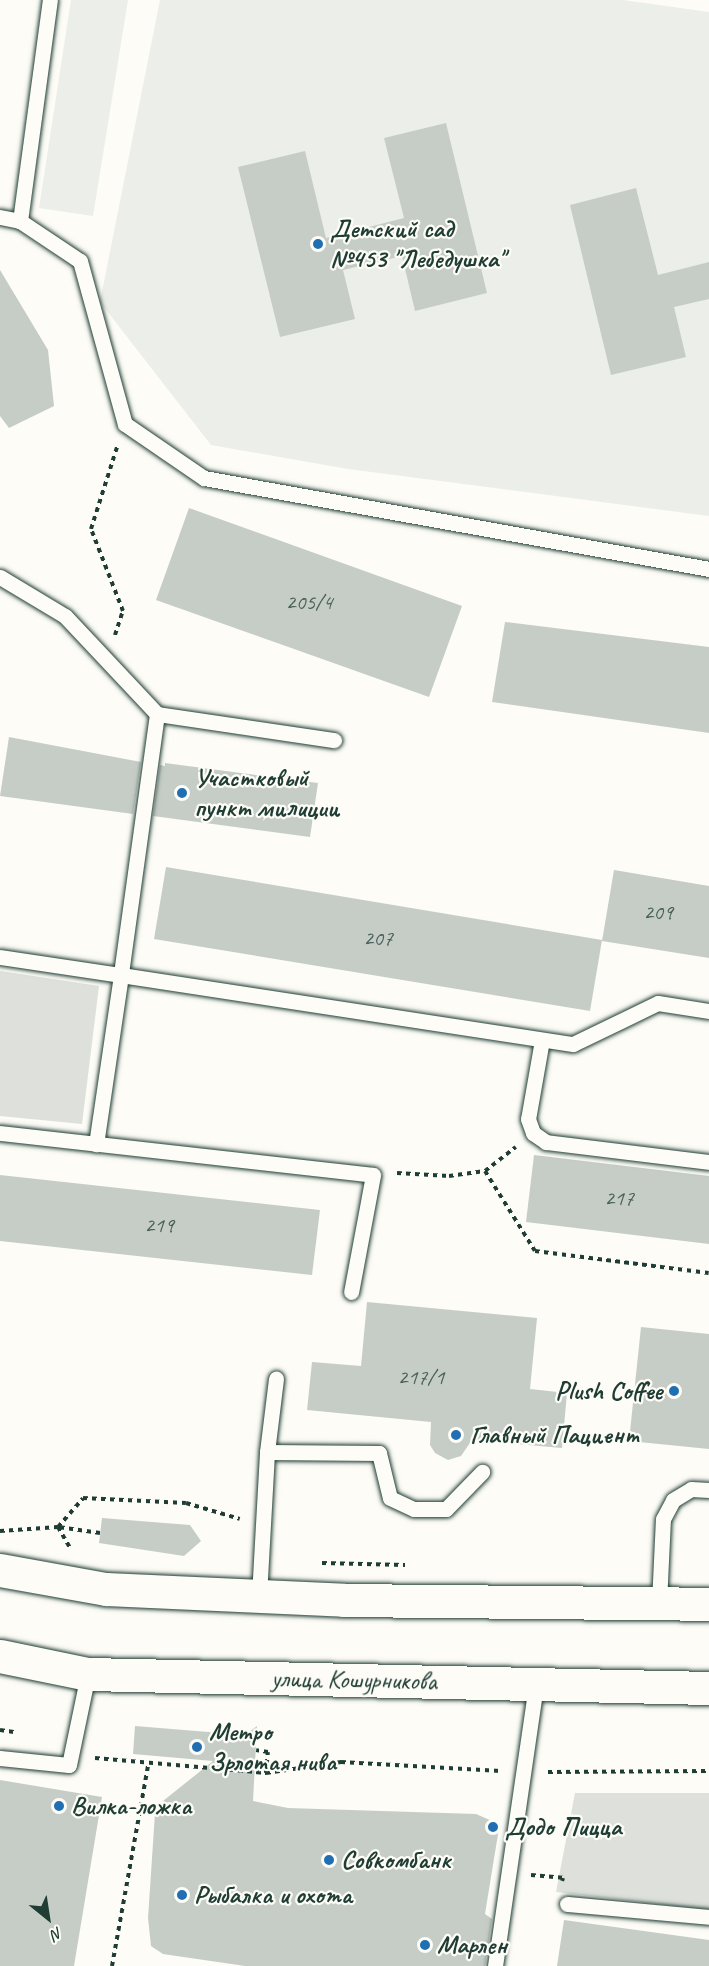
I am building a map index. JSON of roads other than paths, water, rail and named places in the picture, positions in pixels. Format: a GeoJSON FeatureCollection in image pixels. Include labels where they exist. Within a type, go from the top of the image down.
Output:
{"type":"FeatureCollection","features":[{"type":"Feature","properties":{"kind":"main road"},"geometry":{"type":"LineString","coordinates":[[0,1570],[106,1589],[259,1596],[709,1604]]}},
{"type":"Feature","properties":{"kind":"main road","name":"улица Кошурникова"},"geometry":{"type":"LineString","coordinates":[[0,1656],[88,1674],[709,1688]]}},
{"type":"Feature","properties":{"kind":"lane"},"geometry":{"type":"LineString","coordinates":[[20,221],[50,0]]}},
{"type":"Feature","properties":{"kind":"lane"},"geometry":{"type":"LineString","coordinates":[[0,217],[20,221],[80,261],[125,424],[204,478],[709,569]]}},
{"type":"Feature","properties":{"kind":"lane"},"geometry":{"type":"LineString","coordinates":[[0,577],[66,616],[157,714],[334,741]]}},
{"type":"Feature","properties":{"kind":"lane"},"geometry":{"type":"LineString","coordinates":[[96,1144],[122,975],[157,714]]}},
{"type":"Feature","properties":{"kind":"lane"},"geometry":{"type":"LineString","coordinates":[[0,957],[573,1044],[658,1003],[709,1011]]}},
{"type":"Feature","properties":{"kind":"lane"},"geometry":{"type":"LineString","coordinates":[[542,1040],[528,1119],[533,1133],[546,1142],[709,1162]]}},
{"type":"Feature","properties":{"kind":"lane"},"geometry":{"type":"LineString","coordinates":[[0,1133],[373,1175],[351,1292]]}},
{"type":"Feature","properties":{"kind":"lane"},"geometry":{"type":"LineString","coordinates":[[259,1596],[261,1526],[276,1379]]}},
{"type":"Feature","properties":{"kind":"lane"},"geometry":{"type":"LineString","coordinates":[[267,1452],[380,1453],[390,1498],[414,1509],[446,1509],[482,1472]]}},
{"type":"Feature","properties":{"kind":"lane"},"geometry":{"type":"LineString","coordinates":[[659,1603],[663,1519],[673,1500],[691,1489],[709,1490]]}},
{"type":"Feature","properties":{"kind":"lane"},"geometry":{"type":"LineString","coordinates":[[0,1758],[69,1766],[88,1674]]}},
{"type":"Feature","properties":{"kind":"lane"},"geometry":{"type":"LineString","coordinates":[[495,1966],[536,1685]]}},
{"type":"Feature","properties":{"kind":"lane"},"geometry":{"type":"LineString","coordinates":[[567,1904],[709,1917]]}},
{"type":"Feature","properties":{"kind":"place","name":"Детский сад №453 \"Лебедушка\""},"geometry":{"type":"Point","coordinates":[318,244]}},
{"type":"Feature","properties":{"kind":"place","name":"Участковый пункт милиции"},"geometry":{"type":"Point","coordinates":[182,793]}},
{"type":"Feature","properties":{"kind":"place","name":"Plush Coffee"},"geometry":{"type":"Point","coordinates":[674,1391]}},
{"type":"Feature","properties":{"kind":"place","name":"Главный Пациент"},"geometry":{"type":"Point","coordinates":[456,1435]}},
{"type":"Feature","properties":{"kind":"place","name":"Метро Зрлотая нива"},"geometry":{"type":"Point","coordinates":[197,1747]}},
{"type":"Feature","properties":{"kind":"place","name":"Вилка-ложка"},"geometry":{"type":"Point","coordinates":[59,1806]}},
{"type":"Feature","properties":{"kind":"place","name":"Додо Пицца"},"geometry":{"type":"Point","coordinates":[493,1827]}},
{"type":"Feature","properties":{"kind":"place","name":"Совкомбанк"},"geometry":{"type":"Point","coordinates":[329,1860]}},
{"type":"Feature","properties":{"kind":"place","name":"Рыбалка и охота"},"geometry":{"type":"Point","coordinates":[182,1895]}},
{"type":"Feature","properties":{"kind":"place","name":"Марлен"},"geometry":{"type":"Point","coordinates":[425,1945]}}]}
